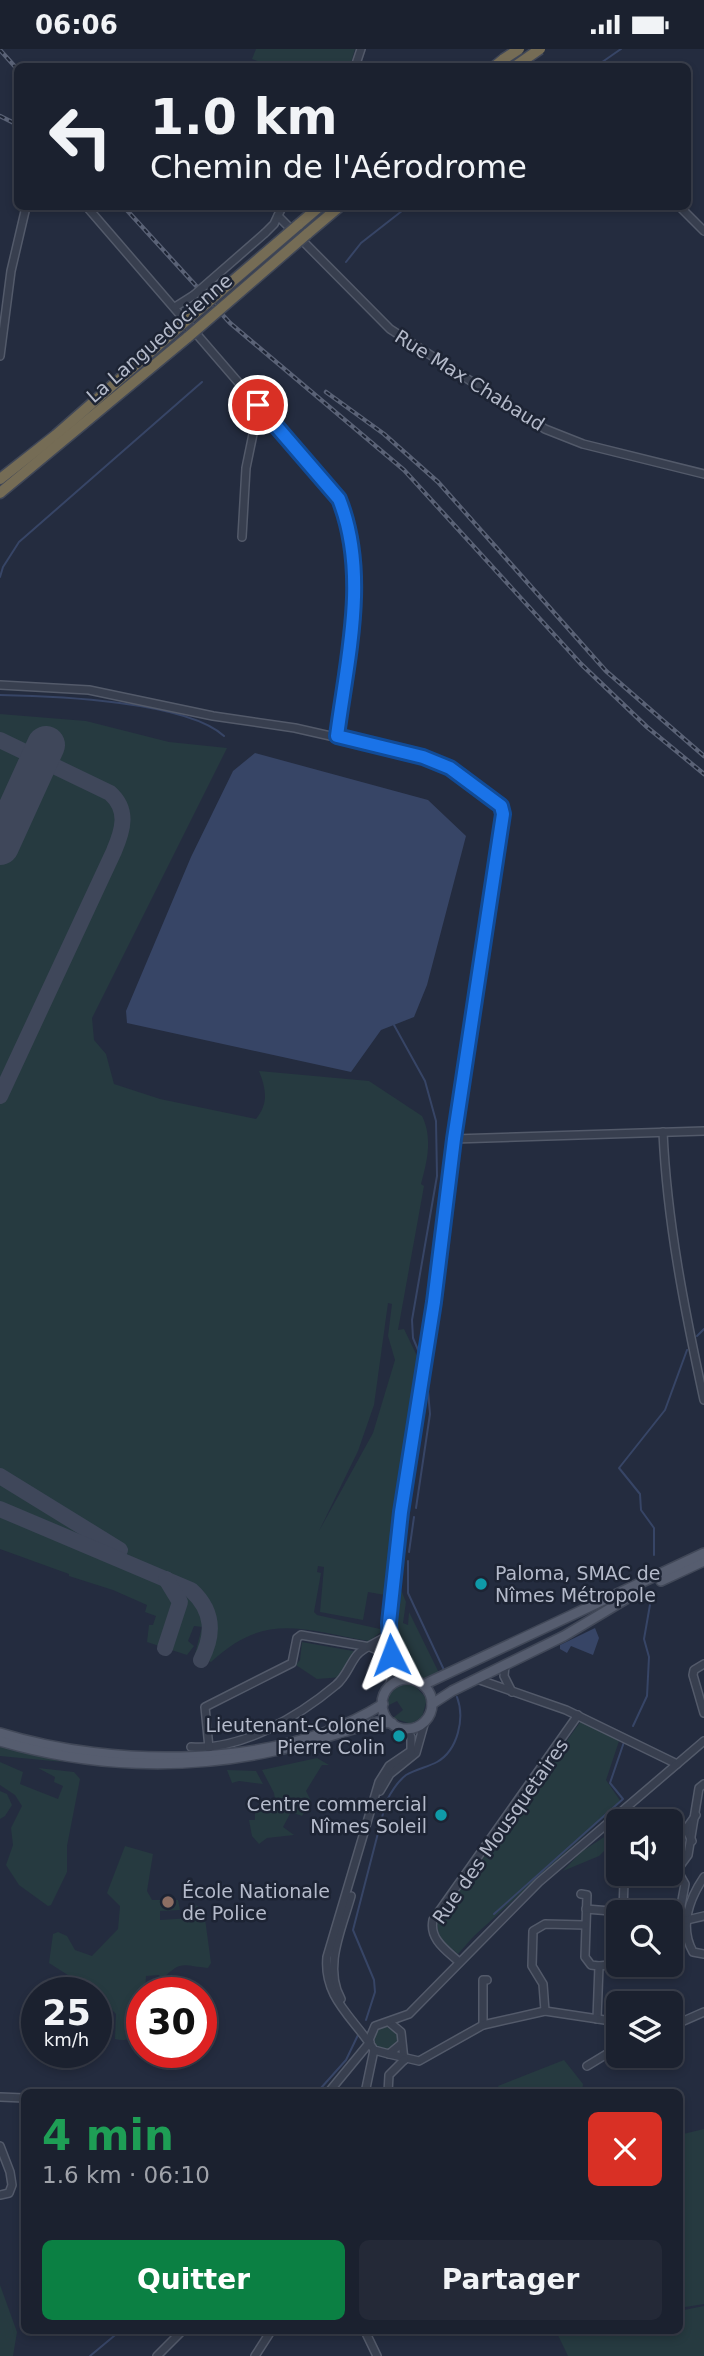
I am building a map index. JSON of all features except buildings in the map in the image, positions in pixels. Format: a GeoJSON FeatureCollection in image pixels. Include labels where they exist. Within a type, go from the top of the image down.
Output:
{"type":"FeatureCollection","features":[{"type":"Feature","properties":{"kind":"highway"},"geometry":{"type":"LineString","coordinates":[[499,63],[518,49]]}},
{"type":"Feature","properties":{"kind":"highway"},"geometry":{"type":"LineString","coordinates":[[520,63],[540,49]]}},
{"type":"Feature","properties":{"kind":"highway","name":"La Languedocienne"},"geometry":{"type":"LineString","coordinates":[[0,479],[56,435],[316,210]]}},
{"type":"Feature","properties":{"kind":"highway","name":"La Languedocienne"},"geometry":{"type":"LineString","coordinates":[[0,493],[335,210]]}},
{"type":"Feature","properties":{"kind":"main road"},"geometry":{"type":"LineString","coordinates":[[0,1733],[91,1754],[180,1757],[264,1747],[352,1721],[383,1704],[390,1686],[404,1679],[423,1685],[704,1553]]}},
{"type":"Feature","properties":{"kind":"main road"},"geometry":{"type":"LineString","coordinates":[[0,1741],[76,1759],[130,1764],[177,1763],[271,1752],[377,1722],[392,1723],[404,1728],[415,1727],[425,1721],[432,1704],[564,1636],[612,1606],[704,1561]]}},
{"type":"Feature","properties":{"kind":"main road"},"geometry":{"type":"LineString","coordinates":[[423,1685],[432,1704]]}},
{"type":"Feature","properties":{"kind":"main road"},"geometry":{"type":"LineString","coordinates":[[383,1704],[392,1723]]}},
{"type":"Feature","properties":{"kind":"street"},"geometry":{"type":"LineString","coordinates":[[0,356],[11,271],[25,210]]}},
{"type":"Feature","properties":{"kind":"street"},"geometry":{"type":"LineString","coordinates":[[90,210],[339,499],[346,517],[356,577],[337,736]]}},
{"type":"Feature","properties":{"kind":"street"},"geometry":{"type":"LineString","coordinates":[[174,307],[194,295],[265,233],[281,210]]}},
{"type":"Feature","properties":{"kind":"street"},"geometry":{"type":"LineString","coordinates":[[683,210],[704,231]]}},
{"type":"Feature","properties":{"kind":"street","name":"Rue Max Chabaud"},"geometry":{"type":"LineString","coordinates":[[278,216],[390,329],[545,429],[583,444],[704,474]]}},
{"type":"Feature","properties":{"kind":"street"},"geometry":{"type":"LineString","coordinates":[[242,537],[246,468],[258,405]]}},
{"type":"Feature","properties":{"kind":"street"},"geometry":{"type":"LineString","coordinates":[[0,685],[89,691],[213,716],[337,736],[423,757],[450,768],[501,806],[503,814],[454,1139],[444,1234],[396,1545],[389,1635],[393,1664],[390,1686]]}},
{"type":"Feature","properties":{"kind":"street"},"geometry":{"type":"LineString","coordinates":[[454,1139],[704,1131]]}},
{"type":"Feature","properties":{"kind":"street"},"geometry":{"type":"LineString","coordinates":[[663,1132],[665,1169],[680,1279],[704,1400]]}},
{"type":"Feature","properties":{"kind":"street"},"geometry":{"type":"LineString","coordinates":[[209,1748],[205,1707],[292,1663],[299,1635],[370,1647],[391,1655]]}},
{"type":"Feature","properties":{"kind":"street"},"geometry":{"type":"LineString","coordinates":[[191,1747],[209,1748],[261,1732],[288,1717],[334,1687],[345,1676],[358,1654],[389,1635]]}},
{"type":"Feature","properties":{"kind":"street"},"geometry":{"type":"LineString","coordinates":[[393,1664],[404,1679]]}},
{"type":"Feature","properties":{"kind":"street"},"geometry":{"type":"LineString","coordinates":[[704,1664],[694,1670],[693,1675],[704,1713]]}},
{"type":"Feature","properties":{"kind":"street"},"geometry":{"type":"LineString","coordinates":[[505,1667],[504,1676],[513,1693]]}},
{"type":"Feature","properties":{"kind":"street"},"geometry":{"type":"LineString","coordinates":[[477,1679],[578,1715],[677,1764]]}},
{"type":"Feature","properties":{"kind":"street","name":"Rue des Mousquetaires"},"geometry":{"type":"LineString","coordinates":[[458,1961],[433,1934],[433,1920],[578,1715]]}},
{"type":"Feature","properties":{"kind":"street"},"geometry":{"type":"LineString","coordinates":[[409,2014],[375,2026],[360,2021],[338,1993],[333,1978],[334,1957],[382,1785],[394,1770],[416,1753],[425,1721]]}},
{"type":"Feature","properties":{"kind":"street"},"geometry":{"type":"LineString","coordinates":[[404,1728],[411,1737],[411,1751],[389,1766],[381,1777],[327,1957],[325,1974],[336,2000],[372,2045],[388,2055],[404,2060],[419,2061],[483,2025],[545,2011],[606,2020]]}},
{"type":"Feature","properties":{"kind":"street"},"geometry":{"type":"LineString","coordinates":[[388,2089],[387,2081],[391,2073],[400,2069],[404,2060],[401,2032],[409,2014],[458,1961],[539,1882],[704,1741]]}},
{"type":"Feature","properties":{"kind":"street"},"geometry":{"type":"LineString","coordinates":[[682,1900],[685,1884],[677,1870],[688,1855],[699,1789],[704,1784]]}},
{"type":"Feature","properties":{"kind":"street"},"geometry":{"type":"LineString","coordinates":[[704,1877],[695,1890],[685,1931],[693,1952],[704,1954]]}},
{"type":"Feature","properties":{"kind":"street"},"geometry":{"type":"LineString","coordinates":[[581,1894],[587,1895],[585,1957],[592,1965],[606,1965]]}},
{"type":"Feature","properties":{"kind":"street"},"geometry":{"type":"LineString","coordinates":[[586,1909],[606,1911]]}},
{"type":"Feature","properties":{"kind":"street"},"geometry":{"type":"LineString","coordinates":[[687,1920],[704,1916]]}},
{"type":"Feature","properties":{"kind":"street"},"geometry":{"type":"LineString","coordinates":[[545,2011],[543,1984],[532,1966],[533,1931],[545,1924],[585,1925]]}},
{"type":"Feature","properties":{"kind":"street"},"geometry":{"type":"LineString","coordinates":[[597,2019],[599,1966]]}},
{"type":"Feature","properties":{"kind":"street"},"geometry":{"type":"LineString","coordinates":[[483,2025],[483,1980],[487,1980]]}},
{"type":"Feature","properties":{"kind":"street"},"geometry":{"type":"LineString","coordinates":[[683,2021],[704,2012]]}},
{"type":"Feature","properties":{"kind":"street"},"geometry":{"type":"LineString","coordinates":[[389,2022],[401,2032]]}},
{"type":"Feature","properties":{"kind":"street"},"geometry":{"type":"LineString","coordinates":[[366,2089],[372,2070],[375,2026]]}},
{"type":"Feature","properties":{"kind":"street"},"geometry":{"type":"LineString","coordinates":[[372,2070],[401,2044]]}},
{"type":"Feature","properties":{"kind":"street"},"geometry":{"type":"LineString","coordinates":[[331,2089],[372,2045]]}},
{"type":"Feature","properties":{"kind":"street"},"geometry":{"type":"LineString","coordinates":[[587,2066],[606,2054]]}},
{"type":"Feature","properties":{"kind":"street"},"geometry":{"type":"LineString","coordinates":[[0,2097],[21,2098]]}},
{"type":"Feature","properties":{"kind":"street"},"geometry":{"type":"LineString","coordinates":[[0,2146],[12,2185],[9,2193],[0,2195]]}},
{"type":"Feature","properties":{"kind":"street"},"geometry":{"type":"LineString","coordinates":[[157,2356],[179,2334]]}},
{"type":"Feature","properties":{"kind":"street"},"geometry":{"type":"LineString","coordinates":[[255,2356],[269,2334]]}},
{"type":"Feature","properties":{"kind":"street"},"geometry":{"type":"LineString","coordinates":[[366,2334],[377,2356]]}},
{"type":"Feature","properties":{"kind":"shaded area"},"geometry":{"type":"Polygon","coordinates":[[[256,49],[355,49],[351,63],[263,63],[252,59],[256,49]]]}},
{"type":"Feature","properties":{"kind":"shaded area"},"geometry":{"type":"Polygon","coordinates":[[[0,714],[86,721],[169,742],[227,748],[92,1018],[94,1040],[106,1054],[114,1084],[160,1099],[256,1119],[265,1102],[259,1071],[369,1081],[422,1116],[428,1141],[421,1184],[424,1186],[398,1330],[404,1329],[421,1371],[409,1419],[385,1595],[368,1592],[363,1620],[320,1612],[324,1567],[318,1566],[317,1572],[321,1573],[314,1612],[317,1615],[380,1629],[381,1632],[369,1641],[304,1629],[267,1630],[231,1646],[211,1662],[195,1654],[202,1627],[194,1626],[188,1641],[194,1646],[187,1655],[147,1642],[149,1625],[153,1625],[156,1616],[145,1612],[147,1605],[0,1549],[0,714]],[[388,1303],[374,1405],[358,1451],[319,1531],[373,1433],[395,1360],[388,1336],[392,1304],[388,1303]]]}},
{"type":"Feature","properties":{"kind":"shaded area"},"geometry":{"type":"Polygon","coordinates":[[[399,1585],[406,1602],[403,1623],[408,1625],[409,1612],[439,1673],[427,1679],[402,1671],[398,1661],[394,1628],[399,1585]]]}},
{"type":"Feature","properties":{"kind":"shaded area"},"geometry":{"type":"Polygon","coordinates":[[[302,1642],[353,1651],[354,1654],[342,1677],[317,1679],[296,1665],[300,1660],[302,1642]]]}},
{"type":"Feature","properties":{"kind":"shaded area"},"geometry":{"type":"Polygon","coordinates":[[[401,1684],[414,1685],[427,1699],[422,1717],[411,1724],[393,1718],[403,1710],[397,1701],[387,1706],[390,1693],[401,1684]]]}},
{"type":"Feature","properties":{"kind":"shaded area"},"geometry":{"type":"Polygon","coordinates":[[[581,1721],[620,1738],[606,1780],[621,1802],[613,1809],[606,1809],[606,1816],[474,1936],[458,1954],[440,1935],[438,1919],[581,1721]]]}},
{"type":"Feature","properties":{"kind":"shaded area"},"geometry":{"type":"Polygon","coordinates":[[[0,1746],[63,1762],[0,1756],[0,1746]]]}},
{"type":"Feature","properties":{"kind":"shaded area"},"geometry":{"type":"Polygon","coordinates":[[[317,1758],[329,1765],[322,1765],[306,1791],[311,1801],[302,1816],[291,1812],[283,1827],[294,1835],[267,1838],[259,1844],[252,1836],[249,1820],[255,1820],[255,1808],[276,1806],[274,1793],[262,1770],[317,1758]]]}},
{"type":"Feature","properties":{"kind":"shaded area"},"geometry":{"type":"Polygon","coordinates":[[[0,1762],[23,1772],[20,1784],[58,1799],[63,1786],[54,1782],[55,1777],[38,1768],[74,1772],[80,1779],[67,1846],[67,1872],[51,1905],[48,1906],[19,1885],[6,1865],[13,1845],[11,1828],[22,1806],[15,1795],[0,1785],[0,1762]]]}},
{"type":"Feature","properties":{"kind":"shaded area"},"geometry":{"type":"Polygon","coordinates":[[[227,1770],[256,1771],[263,1784],[239,1781],[232,1783],[227,1770]]]}},
{"type":"Feature","properties":{"kind":"shaded area"},"geometry":{"type":"Polygon","coordinates":[[[0,1791],[7,1794],[12,1805],[0,1819],[0,1791]]]}},
{"type":"Feature","properties":{"kind":"shaded area"},"geometry":{"type":"Polygon","coordinates":[[[606,1836],[606,1849],[599,1856],[563,1871],[581,1852],[606,1836]]]}},
{"type":"Feature","properties":{"kind":"shaded area"},"geometry":{"type":"Polygon","coordinates":[[[125,1846],[153,1854],[147,1891],[152,1900],[178,1900],[180,1910],[160,1911],[160,1920],[192,1918],[196,1905],[204,1911],[211,1963],[208,1968],[182,1965],[164,1977],[126,1977],[126,2040],[115,2039],[116,2014],[112,2010],[112,1977],[71,1977],[49,1963],[53,1934],[58,1932],[67,1936],[75,1950],[92,1956],[118,1929],[120,1906],[107,1893],[125,1846]]]}},
{"type":"Feature","properties":{"kind":"shaded area"},"geometry":{"type":"Polygon","coordinates":[[[386,2027],[394,2031],[398,2039],[394,2047],[386,2051],[378,2047],[374,2039],[378,2031],[386,2027]]]}},
{"type":"Feature","properties":{"kind":"shaded area"},"geometry":{"type":"Polygon","coordinates":[[[564,2060],[583,2084],[582,2089],[499,2089],[498,2086],[564,2060]]]}},
{"type":"Feature","properties":{"kind":"shaded area"},"geometry":{"type":"Polygon","coordinates":[[[704,2129],[704,2304],[683,2307],[683,2134],[704,2129]]]}},
{"type":"Feature","properties":{"kind":"shaded area"},"geometry":{"type":"Polygon","coordinates":[[[0,2285],[17,2332],[13,2356],[0,2356],[0,2285]]]}},
{"type":"Feature","properties":{"kind":"shaded area"},"geometry":{"type":"Polygon","coordinates":[[[704,2306],[704,2356],[568,2356],[557,2334],[683,2334],[683,2310],[704,2306]]]}},
{"type":"Feature","properties":{"kind":"water"},"geometry":{"type":"Polygon","coordinates":[[[255,753],[428,800],[466,836],[427,985],[414,1017],[381,1030],[351,1072],[127,1023],[126,1011],[191,857],[233,771],[255,753]]]}},
{"type":"Feature","properties":{"kind":"water"},"geometry":{"type":"Polygon","coordinates":[[[595,1628],[599,1638],[593,1655],[571,1646],[567,1653],[560,1649],[560,1645],[595,1628]]]}},
{"type":"Feature","properties":{"kind":"waterway"},"geometry":{"type":"LineString","coordinates":[[601,63],[621,49]]}},
{"type":"Feature","properties":{"kind":"waterway"},"geometry":{"type":"LineString","coordinates":[[346,262],[361,243],[403,210]]}},
{"type":"Feature","properties":{"kind":"waterway"},"geometry":{"type":"LineString","coordinates":[[0,577],[3,567],[19,542],[202,382]]}},
{"type":"Feature","properties":{"kind":"waterway"},"geometry":{"type":"LineString","coordinates":[[0,695],[84,699],[150,708],[206,724],[224,736]]}},
{"type":"Feature","properties":{"kind":"waterway"},"geometry":{"type":"LineString","coordinates":[[394,1025],[425,1081],[436,1121],[437,1176],[412,1320],[413,1338],[421,1357]]}},
{"type":"Feature","properties":{"kind":"waterway"},"geometry":{"type":"LineString","coordinates":[[697,1336],[704,1329]]}},
{"type":"Feature","properties":{"kind":"waterway"},"geometry":{"type":"LineString","coordinates":[[654,1555],[654,1528],[641,1510],[640,1494],[619,1468],[665,1410],[687,1350]]}},
{"type":"Feature","properties":{"kind":"waterway"},"geometry":{"type":"LineString","coordinates":[[416,1508],[430,1414],[427,1379]]}},
{"type":"Feature","properties":{"kind":"waterway"},"geometry":{"type":"LineString","coordinates":[[409,1552],[414,1517]]}},
{"type":"Feature","properties":{"kind":"waterway"},"geometry":{"type":"LineString","coordinates":[[408,1561],[408,1593],[444,1670]]}},
{"type":"Feature","properties":{"kind":"waterway"},"geometry":{"type":"LineString","coordinates":[[633,1726],[647,1696],[649,1657],[644,1639],[651,1599]]}},
{"type":"Feature","properties":{"kind":"waterway"},"geometry":{"type":"LineString","coordinates":[[366,2020],[375,1992],[374,1980],[353,1930],[386,1802],[394,1787],[406,1775],[437,1762],[450,1750],[460,1724],[457,1697]]}},
{"type":"Feature","properties":{"kind":"waterway"},"geometry":{"type":"LineString","coordinates":[[494,1914],[623,1799],[610,1783],[624,1742]]}},
{"type":"Feature","properties":{"kind":"waterway"},"geometry":{"type":"LineString","coordinates":[[321,2088],[346,2060],[358,2035]]}},
{"type":"Feature","properties":{"kind":"waterway"},"geometry":{"type":"LineString","coordinates":[[90,2356],[116,2334]]}},
{"type":"Feature","properties":{"kind":"taxiway"},"geometry":{"type":"LineString","coordinates":[[0,740],[110,793],[122,813],[120,835],[114,851],[0,1096]]}},
{"type":"Feature","properties":{"kind":"taxiway"},"geometry":{"type":"LineString","coordinates":[[0,1476],[120,1550]]}},
{"type":"Feature","properties":{"kind":"taxiway"},"geometry":{"type":"LineString","coordinates":[[0,1509],[191,1590],[204,1606],[210,1623],[208,1641],[201,1660]]}},
{"type":"Feature","properties":{"kind":"taxiway"},"geometry":{"type":"LineString","coordinates":[[165,1648],[180,1602],[166,1579]]}},
{"type":"Feature","properties":{"kind":"runway"},"geometry":{"type":"LineString","coordinates":[[0,846],[46,745]]}},
{"type":"Feature","properties":{"kind":"railway"},"geometry":{"type":"LineString","coordinates":[[0,50],[14,66]]}},
{"type":"Feature","properties":{"kind":"railway"},"geometry":{"type":"LineString","coordinates":[[0,116],[14,123]]}},
{"type":"Feature","properties":{"kind":"railway"},"geometry":{"type":"LineString","coordinates":[[127,210],[230,323],[404,470],[581,664],[647,727],[704,774]]}},
{"type":"Feature","properties":{"kind":"railway"},"geometry":{"type":"LineString","coordinates":[[326,392],[384,434],[438,482],[606,671],[704,756]]}},
{"type":"Feature","properties":{"kind":"place","name":"Paloma, SMAC de Nîmes Métropole"},"geometry":{"type":"Point","coordinates":[481,1584]}},
{"type":"Feature","properties":{"kind":"place","name":"Lieutenant-Colonel Pierre Colin"},"geometry":{"type":"Point","coordinates":[399,1736]}},
{"type":"Feature","properties":{"kind":"place","name":"Centre commercial Nîmes Soleil"},"geometry":{"type":"Point","coordinates":[441,1815]}},
{"type":"Feature","properties":{"kind":"place","name":"École Nationale de Police"},"geometry":{"type":"Point","coordinates":[168,1902]}},
{"type":"Feature","properties":{"kind":"route"},"geometry":{"type":"LineString","coordinates":[[258,405],[339,499],[346,517],[356,577],[337,736],[423,757],[450,768],[501,806],[503,814],[480,981],[454,1139],[444,1234],[395,1556],[388,1628],[391,1655]]}}]}
